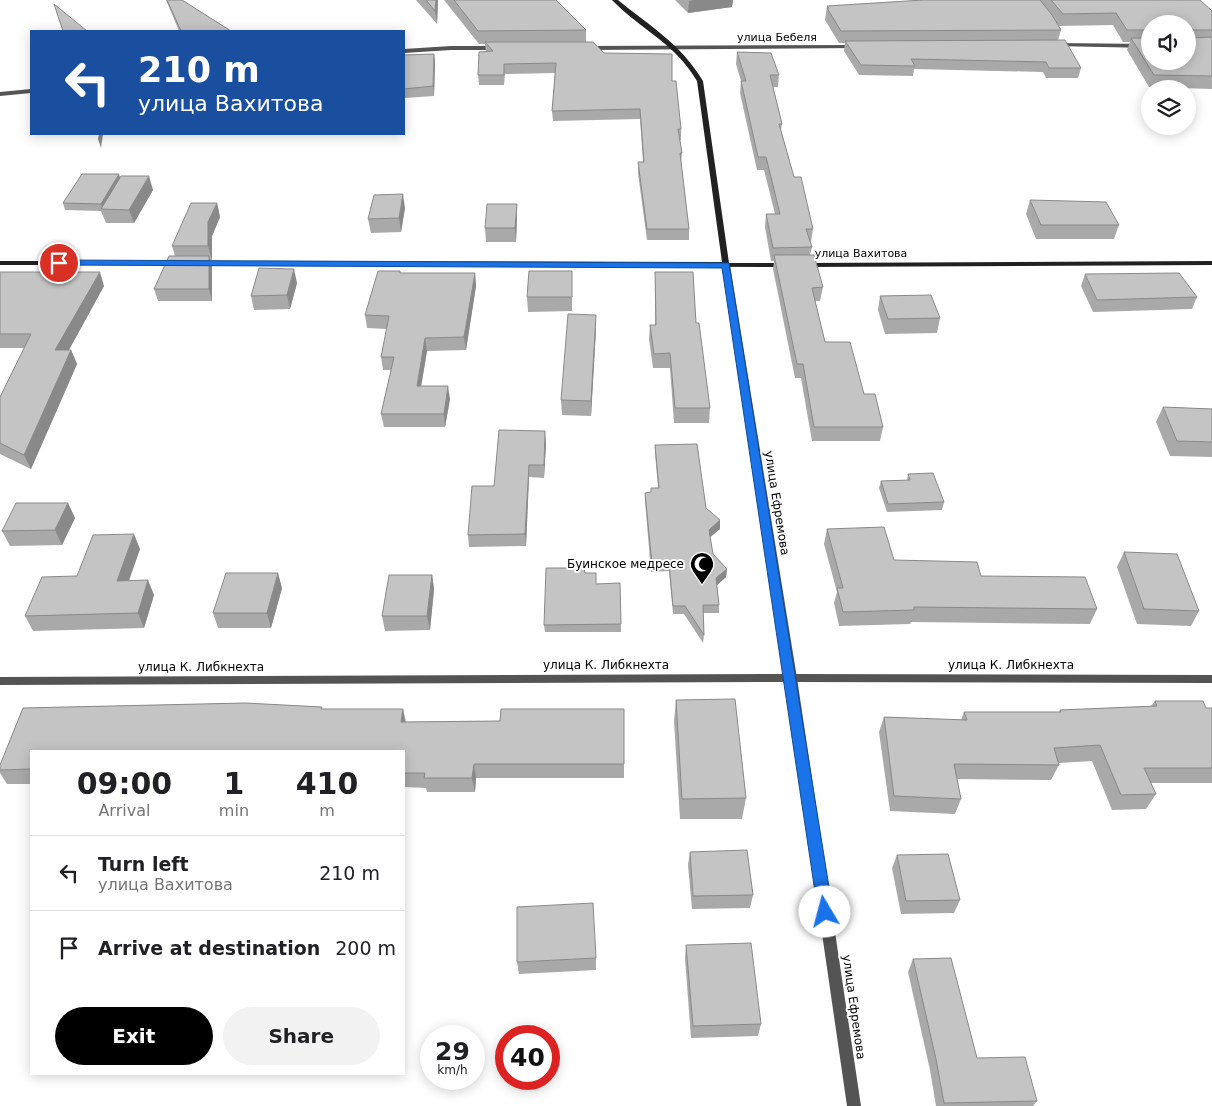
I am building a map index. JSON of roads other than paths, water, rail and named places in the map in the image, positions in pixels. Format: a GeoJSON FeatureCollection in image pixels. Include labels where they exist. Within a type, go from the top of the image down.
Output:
{"type":"FeatureCollection","features":[{"type":"Feature","properties":{"kind":"main road","name":"улица Ефремова"},"geometry":{"type":"LineString","coordinates":[[615,0],[677,48],[691,64],[700,81],[726,265]]}},
{"type":"Feature","properties":{"kind":"main road","name":"улица Вахитова"},"geometry":{"type":"LineString","coordinates":[[0,263],[726,265],[1212,263]]}},
{"type":"Feature","properties":{"kind":"street"},"geometry":{"type":"LineString","coordinates":[[1062,37],[1068,45]]}},
{"type":"Feature","properties":{"kind":"street"},"geometry":{"type":"LineString","coordinates":[[1048,45],[1141,46]]}},
{"type":"Feature","properties":{"kind":"street","name":"улица Бебеля"},"geometry":{"type":"LineString","coordinates":[[578,48],[862,47]]}},
{"type":"Feature","properties":{"kind":"street"},"geometry":{"type":"LineString","coordinates":[[405,51],[451,48],[510,48]]}},
{"type":"Feature","properties":{"kind":"street"},"geometry":{"type":"LineString","coordinates":[[0,94],[30,91]]}},
{"type":"Feature","properties":{"kind":"street","name":"улица Ефремова"},"geometry":{"type":"LineString","coordinates":[[726,265],[791,678],[854,1106]]}},
{"type":"Feature","properties":{"kind":"street","name":"улица К. Либкнехта"},"geometry":{"type":"LineString","coordinates":[[0,682],[791,678],[1212,679]]}},
{"type":"Feature","properties":{"kind":"place","name":"Буинское медресе"},"geometry":{"type":"Point","coordinates":[702,585]}}]}
